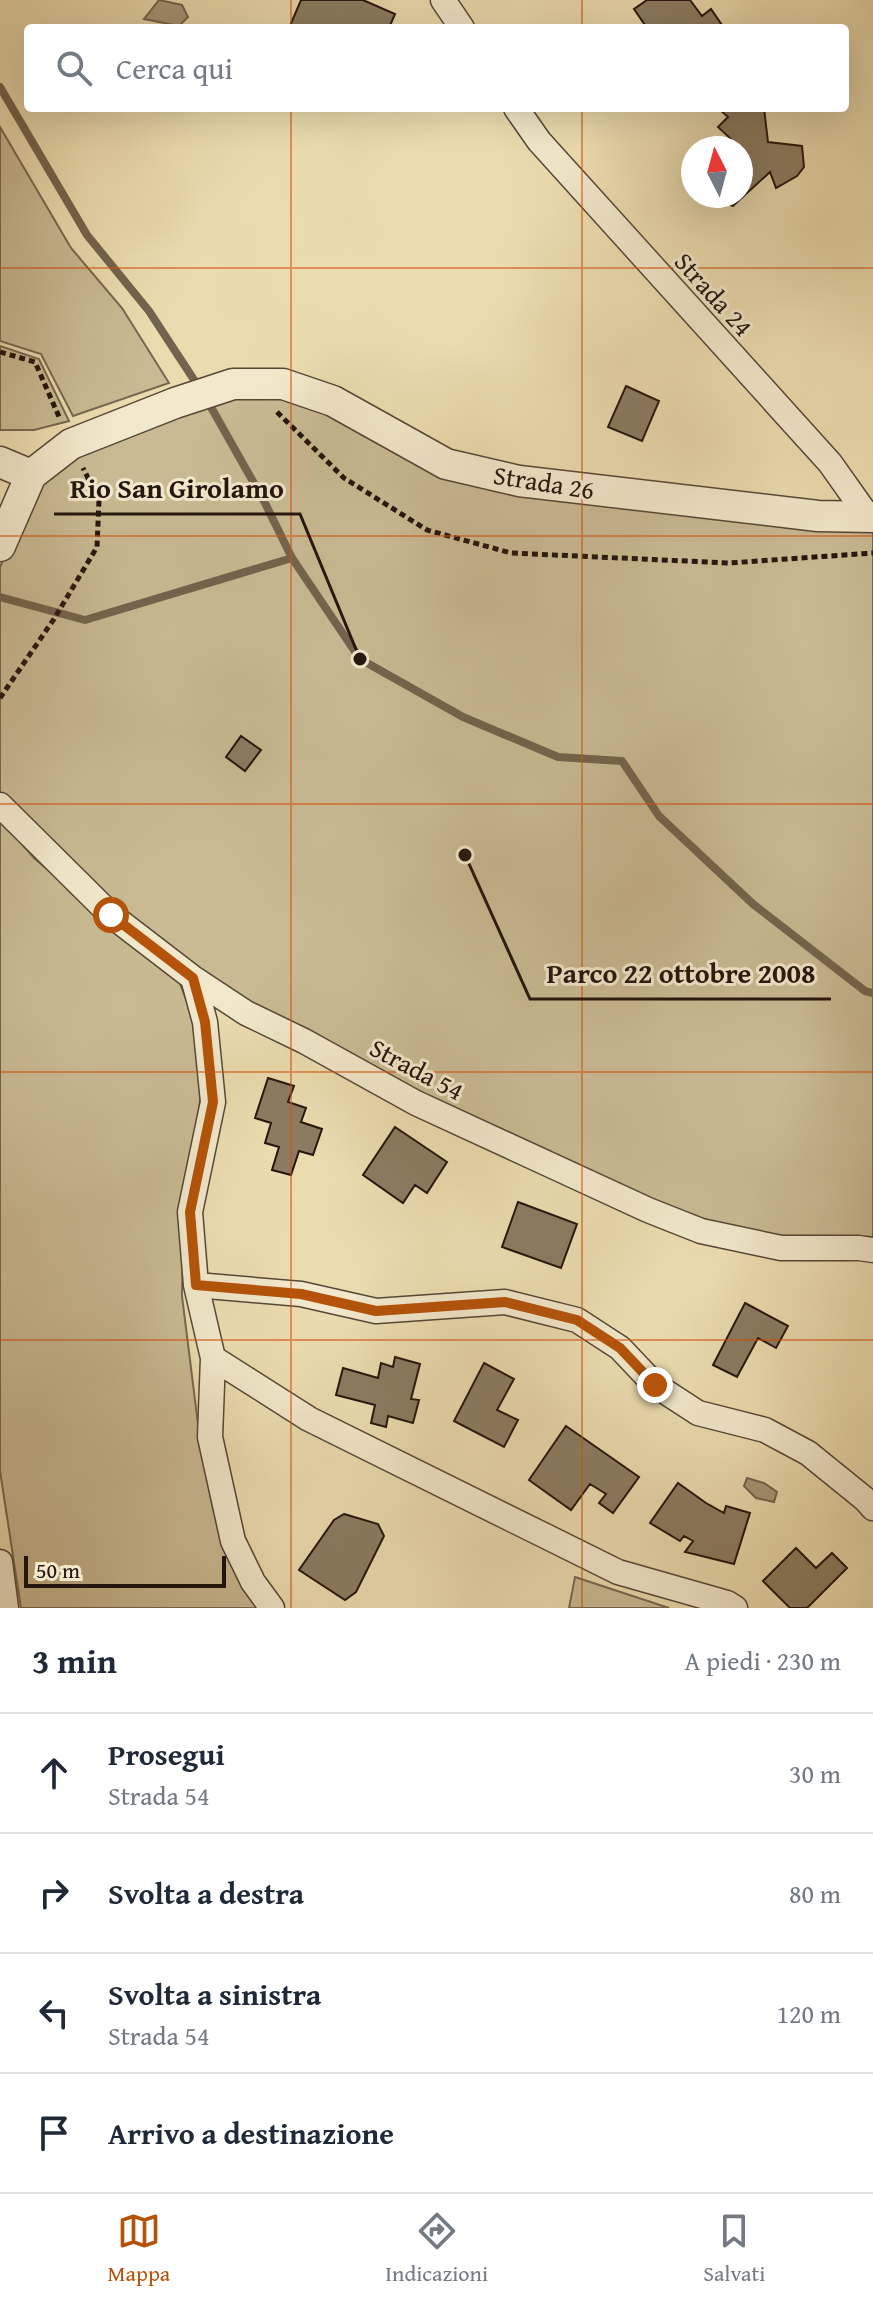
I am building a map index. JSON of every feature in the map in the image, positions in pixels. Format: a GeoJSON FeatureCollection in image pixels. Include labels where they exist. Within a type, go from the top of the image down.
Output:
{"type":"FeatureCollection","features":[{"type":"Feature","properties":{"kind":"street"},"geometry":{"type":"LineString","coordinates":[[443,0],[459,24]]}},
{"type":"Feature","properties":{"kind":"street","name":"Strada 24"},"geometry":{"type":"LineString","coordinates":[[519,112],[539,141],[830,463],[871,517]]}},
{"type":"Feature","properties":{"kind":"street"},"geometry":{"type":"LineString","coordinates":[[0,546],[31,475],[71,444],[175,403],[241,384]]}},
{"type":"Feature","properties":{"kind":"street","name":"Strada 26"},"geometry":{"type":"LineString","coordinates":[[241,384],[283,384],[333,401],[446,464],[519,481],[818,516],[871,517]]}},
{"type":"Feature","properties":{"kind":"street"},"geometry":{"type":"LineString","coordinates":[[0,462],[31,475]]}},
{"type":"Feature","properties":{"kind":"street","name":"Strada 54"},"geometry":{"type":"LineString","coordinates":[[0,805],[111,915],[193,978],[246,1013],[416,1103],[648,1210],[701,1231],[781,1248],[873,1250]]}},
{"type":"Feature","properties":{"kind":"street"},"geometry":{"type":"LineString","coordinates":[[193,978],[205,1022],[213,1102],[190,1212],[196,1285],[213,1358],[210,1437],[233,1541],[253,1582],[272,1608]]}},
{"type":"Feature","properties":{"kind":"street"},"geometry":{"type":"LineString","coordinates":[[196,1285],[301,1294],[376,1311],[505,1302],[577,1320],[620,1348],[655,1385],[698,1413],[765,1430],[797,1447],[873,1508]]}},
{"type":"Feature","properties":{"kind":"street"},"geometry":{"type":"LineString","coordinates":[[213,1358],[309,1419],[618,1572],[727,1603],[735,1608]]}},
{"type":"Feature","properties":{"kind":"street"},"geometry":{"type":"LineString","coordinates":[[0,1562],[6,1608]]}},
{"type":"Feature","properties":{"kind":"path"},"geometry":{"type":"LineString","coordinates":[[0,352],[35,362],[99,500],[97,547],[54,619],[0,698]]}},
{"type":"Feature","properties":{"kind":"path"},"geometry":{"type":"LineString","coordinates":[[241,384],[344,478],[427,530],[483,546],[511,553],[729,563],[873,553]]}},
{"type":"Feature","properties":{"kind":"shaded area"},"geometry":{"type":"Polygon","coordinates":[[[159,0],[182,5],[188,17],[181,24],[144,19],[159,0]]]}},
{"type":"Feature","properties":{"kind":"shaded area"},"geometry":{"type":"Polygon","coordinates":[[[0,127],[71,248],[122,308],[169,383],[73,416],[41,354],[0,341],[0,127]]]}},
{"type":"Feature","properties":{"kind":"shaded area"},"geometry":{"type":"Polygon","coordinates":[[[0,346],[39,359],[69,421],[34,430],[0,430],[0,346]]]}},
{"type":"Feature","properties":{"kind":"shaded area"},"geometry":{"type":"Polygon","coordinates":[[[280,390],[441,471],[873,523],[873,1240],[782,1241],[704,1219],[648,1198],[422,1094],[189,971],[0,801],[0,567],[40,480],[80,449],[175,410],[280,390]]]}},
{"type":"Feature","properties":{"kind":"shaded area"},"geometry":{"type":"Polygon","coordinates":[[[0,819],[34,858],[177,976],[192,1015],[201,1083],[198,1132],[184,1191],[182,1296],[199,1432],[212,1504],[226,1550],[259,1608],[21,1608],[0,1471],[0,819]]]}},
{"type":"Feature","properties":{"kind":"shaded area"},"geometry":{"type":"Polygon","coordinates":[[[747,1478],[764,1483],[777,1492],[774,1502],[756,1498],[744,1486],[747,1478]]]}},
{"type":"Feature","properties":{"kind":"shaded area"},"geometry":{"type":"Polygon","coordinates":[[[575,1577],[669,1608],[569,1608],[575,1577]]]}},
{"type":"Feature","properties":{"kind":"building"},"geometry":{"type":"Polygon","coordinates":[[[301,0],[363,0],[395,14],[391,24],[291,24],[301,0]]]}},
{"type":"Feature","properties":{"kind":"building"},"geometry":{"type":"Polygon","coordinates":[[[647,0],[690,0],[702,16],[711,9],[721,24],[644,24],[634,9],[647,0]]]}},
{"type":"Feature","properties":{"kind":"building"},"geometry":{"type":"Polygon","coordinates":[[[722,112],[764,112],[768,142],[802,146],[804,167],[797,176],[776,188],[770,172],[753,188],[753,136],[728,136],[718,127],[728,117],[722,112]]]}},
{"type":"Feature","properties":{"kind":"building"},"geometry":{"type":"Polygon","coordinates":[[[626,386],[659,401],[642,441],[608,427],[626,386]]]}},
{"type":"Feature","properties":{"kind":"building"},"geometry":{"type":"Polygon","coordinates":[[[241,736],[261,750],[245,771],[226,757],[241,736]]]}},
{"type":"Feature","properties":{"kind":"building"},"geometry":{"type":"Polygon","coordinates":[[[268,1078],[294,1086],[288,1102],[306,1108],[301,1122],[322,1129],[313,1155],[299,1151],[291,1175],[272,1170],[279,1147],[265,1143],[271,1123],[255,1118],[268,1078]]]}},
{"type":"Feature","properties":{"kind":"building"},"geometry":{"type":"Polygon","coordinates":[[[395,1127],[447,1162],[427,1193],[415,1185],[403,1203],[363,1175],[395,1127]]]}},
{"type":"Feature","properties":{"kind":"building"},"geometry":{"type":"Polygon","coordinates":[[[518,1202],[577,1224],[561,1268],[502,1247],[518,1202]]]}},
{"type":"Feature","properties":{"kind":"building"},"geometry":{"type":"Polygon","coordinates":[[[745,1303],[788,1326],[776,1348],[758,1338],[737,1377],[713,1365],[745,1303]]]}},
{"type":"Feature","properties":{"kind":"building"},"geometry":{"type":"Polygon","coordinates":[[[395,1357],[420,1364],[411,1399],[419,1400],[413,1423],[388,1416],[386,1427],[371,1423],[375,1405],[336,1395],[343,1368],[378,1378],[381,1363],[393,1367],[395,1357]]]}},
{"type":"Feature","properties":{"kind":"building"},"geometry":{"type":"Polygon","coordinates":[[[484,1363],[514,1379],[497,1410],[518,1420],[504,1447],[454,1421],[484,1363]]]}},
{"type":"Feature","properties":{"kind":"building"},"geometry":{"type":"Polygon","coordinates":[[[566,1426],[639,1477],[613,1513],[599,1503],[606,1494],[590,1484],[571,1510],[529,1480],[566,1426]]]}},
{"type":"Feature","properties":{"kind":"building"},"geometry":{"type":"Polygon","coordinates":[[[678,1483],[724,1513],[726,1506],[750,1513],[734,1564],[685,1552],[693,1541],[684,1536],[680,1541],[650,1523],[678,1483]]]}},
{"type":"Feature","properties":{"kind":"building"},"geometry":{"type":"Polygon","coordinates":[[[344,1514],[378,1524],[384,1536],[356,1592],[345,1600],[299,1570],[334,1520],[344,1514]]]}},
{"type":"Feature","properties":{"kind":"building"},"geometry":{"type":"Polygon","coordinates":[[[796,1548],[816,1568],[832,1553],[847,1568],[807,1608],[790,1608],[763,1581],[796,1548]]]}},
{"type":"Feature","properties":{"kind":"waterway"},"geometry":{"type":"LineString","coordinates":[[0,87],[87,235],[149,311],[200,389]]}},
{"type":"Feature","properties":{"kind":"waterway"},"geometry":{"type":"LineString","coordinates":[[207,400],[292,558],[360,659],[463,717],[558,757],[622,761],[659,816],[753,904],[865,991],[873,993]]}},
{"type":"Feature","properties":{"kind":"waterway"},"geometry":{"type":"LineString","coordinates":[[0,597],[85,620],[292,558]]}},
{"type":"Feature","properties":{"kind":"place","name":"Rio San Girolamo"},"geometry":{"type":"Point","coordinates":[360,659]}},
{"type":"Feature","properties":{"kind":"place","name":"Parco 22 ottobre 2008"},"geometry":{"type":"Point","coordinates":[465,855]}},
{"type":"Feature","properties":{"kind":"route"},"geometry":{"type":"LineString","coordinates":[[111,915],[193,978],[205,1022],[213,1102],[190,1212],[196,1285],[301,1294],[376,1311],[505,1302],[577,1320],[620,1348],[655,1385]]}}]}
